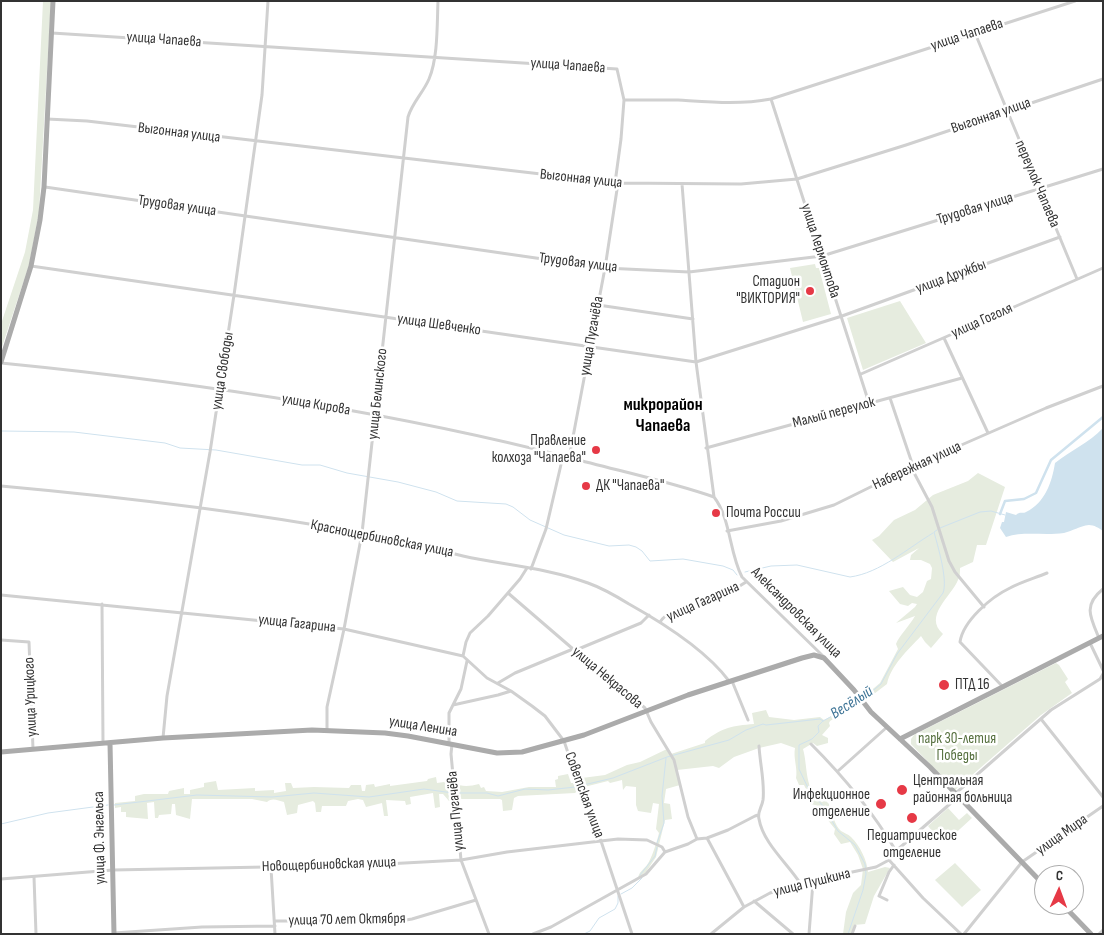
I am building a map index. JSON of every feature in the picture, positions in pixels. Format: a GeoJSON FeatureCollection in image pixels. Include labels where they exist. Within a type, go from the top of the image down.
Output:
{"type":"FeatureCollection","features":[{"type":"Feature","properties":{"kind":"main road"},"geometry":{"type":"LineString","coordinates":[[1,362],[31,266],[40,220],[44,187],[53,1]]}},
{"type":"Feature","properties":{"kind":"main road"},"geometry":{"type":"LineString","coordinates":[[900,739],[1101,637]]}},
{"type":"Feature","properties":{"kind":"main road","name":"улица Ленина"},"geometry":{"type":"LineString","coordinates":[[1,752],[164,738],[327,730],[385,733],[507,754],[538,749],[564,741],[646,710],[808,656],[816,655],[824,658]]}},
{"type":"Feature","properties":{"kind":"main road","name":"Александровская улица"},"geometry":{"type":"LineString","coordinates":[[824,658],[886,728],[900,739],[957,795],[1034,875]]}},
{"type":"Feature","properties":{"kind":"main road","name":"улица Ф. Энгельса"},"geometry":{"type":"LineString","coordinates":[[110,743],[114,933]]}},
{"type":"Feature","properties":{"kind":"main road"},"geometry":{"type":"LineString","coordinates":[[1072,915],[1091,934]]}},
{"type":"Feature","properties":{"kind":"street","name":"улица Свободы"},"geometry":{"type":"LineString","coordinates":[[164,738],[167,696],[210,452],[234,295],[262,95],[268,1]]}},
{"type":"Feature","properties":{"kind":"street","name":"улица Белинского"},"geometry":{"type":"LineString","coordinates":[[327,730],[328,708],[362,533],[410,109],[430,78],[434,57],[438,1]]}},
{"type":"Feature","properties":{"kind":"street","name":"улица Чапаева"},"geometry":{"type":"LineString","coordinates":[[51,33],[617,69],[624,100],[676,100],[727,104],[770,99],[1075,1]]}},
{"type":"Feature","properties":{"kind":"street","name":"переулок Чапаева"},"geometry":{"type":"LineString","coordinates":[[975,33],[1077,279]]}},
{"type":"Feature","properties":{"kind":"street","name":"Выгонная улица"},"geometry":{"type":"LineString","coordinates":[[47,119],[616,183],[741,184],[796,178],[906,145],[1103,79]]}},
{"type":"Feature","properties":{"kind":"street","name":"улица Лермонтова"},"geometry":{"type":"LineString","coordinates":[[770,99],[869,403]]}},
{"type":"Feature","properties":{"kind":"street","name":"улица Пугачёва"},"geometry":{"type":"LineString","coordinates":[[569,458],[605,268],[621,140],[624,100]]}},
{"type":"Feature","properties":{"kind":"street","name":"Трудовая улица"},"geometry":{"type":"LineString","coordinates":[[44,187],[605,268],[690,272],[822,256],[1103,169]]}},
{"type":"Feature","properties":{"kind":"street","name":"Александровская улица"},"geometry":{"type":"LineString","coordinates":[[682,184],[696,362],[714,497],[720,506],[739,571],[746,582],[824,658]]}},
{"type":"Feature","properties":{"kind":"street","name":"улица Дружбы"},"geometry":{"type":"LineString","coordinates":[[842,316],[1060,237]]}},
{"type":"Feature","properties":{"kind":"street","name":"улица Шевченко"},"geometry":{"type":"LineString","coordinates":[[31,266],[696,362],[842,316]]}},
{"type":"Feature","properties":{"kind":"street","name":"улица Гоголя"},"geometry":{"type":"LineString","coordinates":[[861,374],[1103,268]]}},
{"type":"Feature","properties":{"kind":"street"},"geometry":{"type":"LineString","coordinates":[[598,305],[693,319]]}},
{"type":"Feature","properties":{"kind":"street"},"geometry":{"type":"LineString","coordinates":[[944,338],[988,433]]}},
{"type":"Feature","properties":{"kind":"street","name":"улица Кирова"},"geometry":{"type":"LineString","coordinates":[[1,362],[220,388],[376,415],[517,444],[714,497]]}},
{"type":"Feature","properties":{"kind":"street","name":"Малый переулок"},"geometry":{"type":"LineString","coordinates":[[706,448],[962,378]]}},
{"type":"Feature","properties":{"kind":"street","name":"Набережная улица"},"geometry":{"type":"LineString","coordinates":[[727,531],[781,521],[826,508],[912,466],[1103,386]]}},
{"type":"Feature","properties":{"kind":"street"},"geometry":{"type":"LineString","coordinates":[[890,398],[912,466],[932,506],[944,550],[955,572],[984,607]]}},
{"type":"Feature","properties":{"kind":"street"},"geometry":{"type":"LineString","coordinates":[[497,683],[487,678],[463,656],[468,635],[488,616],[529,568],[546,527],[563,456]]}},
{"type":"Feature","properties":{"kind":"street","name":"Краснощербиновская улица"},"geometry":{"type":"LineString","coordinates":[[1,486],[108,495],[200,507],[362,533],[570,577],[590,583],[660,622],[692,645],[731,681]]}},
{"type":"Feature","properties":{"kind":"street"},"geometry":{"type":"LineString","coordinates":[[1004,687],[960,642],[966,625],[971,618],[1008,588],[1047,573]]}},
{"type":"Feature","properties":{"kind":"street","name":"улица Гагарина"},"geometry":{"type":"LineString","coordinates":[[660,622],[668,614],[705,602],[739,588],[746,582]]}},
{"type":"Feature","properties":{"kind":"street"},"geometry":{"type":"LineString","coordinates":[[1101,637],[1093,625],[1089,609],[1095,595],[1103,589]]}},
{"type":"Feature","properties":{"kind":"street","name":"улица Некрасова"},"geometry":{"type":"LineString","coordinates":[[508,593],[646,710],[674,760],[687,811],[697,839]]}},
{"type":"Feature","properties":{"kind":"street","name":"улица Гагарина"},"geometry":{"type":"LineString","coordinates":[[1,595],[344,629],[463,656]]}},
{"type":"Feature","properties":{"kind":"street"},"geometry":{"type":"LineString","coordinates":[[102,604],[102,743]]}},
{"type":"Feature","properties":{"kind":"street","name":"улица Гагарина"},"geometry":{"type":"LineString","coordinates":[[497,683],[515,673],[641,623],[649,615]]}},
{"type":"Feature","properties":{"kind":"street","name":"улица Урицкого"},"geometry":{"type":"LineString","coordinates":[[1,640],[29,642],[33,750]]}},
{"type":"Feature","properties":{"kind":"street"},"geometry":{"type":"LineString","coordinates":[[1090,642],[1103,673]]}},
{"type":"Feature","properties":{"kind":"street"},"geometry":{"type":"LineString","coordinates":[[808,656],[812,646]]}},
{"type":"Feature","properties":{"kind":"street"},"geometry":{"type":"LineString","coordinates":[[581,655],[582,648]]}},
{"type":"Feature","properties":{"kind":"street","name":"улица Пугачёва"},"geometry":{"type":"LineString","coordinates":[[467,660],[460,689],[450,713],[454,793],[461,860],[489,934]]}},
{"type":"Feature","properties":{"kind":"street","name":"улица Пушкина"},"geometry":{"type":"LineString","coordinates":[[711,934],[744,907],[777,891],[800,883],[865,870],[883,864],[1051,710],[1100,679],[1103,673]]}},
{"type":"Feature","properties":{"kind":"street"},"geometry":{"type":"LineString","coordinates":[[731,681],[748,720]]}},
{"type":"Feature","properties":{"kind":"street","name":"Советская улица"},"geometry":{"type":"LineString","coordinates":[[497,683],[545,716],[564,741],[577,781],[601,841],[632,934]]}},
{"type":"Feature","properties":{"kind":"street"},"geometry":{"type":"LineString","coordinates":[[452,705],[498,696],[511,691]]}},
{"type":"Feature","properties":{"kind":"street"},"geometry":{"type":"LineString","coordinates":[[1041,719],[1103,797]]}},
{"type":"Feature","properties":{"kind":"street"},"geometry":{"type":"LineString","coordinates":[[838,771],[886,728]]}},
{"type":"Feature","properties":{"kind":"street"},"geometry":{"type":"LineString","coordinates":[[811,744],[838,771],[883,830],[896,851]]}},
{"type":"Feature","properties":{"kind":"street"},"geometry":{"type":"LineString","coordinates":[[759,746],[763,787],[763,802],[758,815],[761,827],[787,868],[800,883]]}},
{"type":"Feature","properties":{"kind":"street","name":"улица Мира"},"geometry":{"type":"LineString","coordinates":[[962,934],[1022,862],[1103,806]]}},
{"type":"Feature","properties":{"kind":"street"},"geometry":{"type":"LineString","coordinates":[[533,934],[551,927],[646,874],[665,852],[697,839],[707,838],[728,830],[758,815]]}},
{"type":"Feature","properties":{"kind":"street"},"geometry":{"type":"LineString","coordinates":[[707,838],[744,907]]}},
{"type":"Feature","properties":{"kind":"street","name":"Новощербиновская улица"},"geometry":{"type":"LineString","coordinates":[[1,879],[113,870],[271,868],[461,860],[507,852],[634,839],[647,840],[662,846],[665,852]]}},
{"type":"Feature","properties":{"kind":"street"},"geometry":{"type":"LineString","coordinates":[[889,860],[915,890],[962,934]]}},
{"type":"Feature","properties":{"kind":"street"},"geometry":{"type":"LineString","coordinates":[[887,900],[879,896],[894,865]]}},
{"type":"Feature","properties":{"kind":"street"},"geometry":{"type":"LineString","coordinates":[[271,868],[276,934]]}},
{"type":"Feature","properties":{"kind":"street"},"geometry":{"type":"LineString","coordinates":[[34,877],[36,934]]}},
{"type":"Feature","properties":{"kind":"street"},"geometry":{"type":"LineString","coordinates":[[809,934],[812,882]]}},
{"type":"Feature","properties":{"kind":"street","name":"улица 70 лет Октября"},"geometry":{"type":"LineString","coordinates":[[275,920],[400,921],[424,916],[476,900]]}},
{"type":"Feature","properties":{"kind":"street"},"geometry":{"type":"LineString","coordinates":[[754,901],[793,934]]}},
{"type":"Feature","properties":{"kind":"street","name":"улица 70 лет Октября"},"geometry":{"type":"LineString","coordinates":[[114,933],[202,927],[275,926]]}},
{"type":"Feature","properties":{"kind":"street"},"geometry":{"type":"LineString","coordinates":[[852,934],[855,926]]}},
{"type":"Feature","properties":{"kind":"street"},"geometry":{"type":"LineString","coordinates":[[1099,934],[1103,930]]}},
{"type":"Feature","properties":{"kind":"green space"},"geometry":{"type":"Polygon","coordinates":[[[43,1],[51,1],[39,212],[29,265],[1,350],[1,324],[25,252],[33,210],[43,1]]]}},
{"type":"Feature","properties":{"kind":"green space","name":"Стадион \"ВИКТОРИЯ\""},"geometry":{"type":"Polygon","coordinates":[[[815,264],[816,268],[819,268],[831,314],[803,322],[790,268],[815,264]]]}},
{"type":"Feature","properties":{"kind":"green space"},"geometry":{"type":"Polygon","coordinates":[[[900,301],[926,343],[863,370],[847,318],[900,301]]]}},
{"type":"Feature","properties":{"kind":"green space"},"geometry":{"type":"Polygon","coordinates":[[[978,473],[1005,487],[986,545],[977,545],[973,562],[960,568],[959,579],[937,613],[938,627],[943,634],[931,648],[921,636],[896,664],[887,684],[866,700],[830,721],[830,726],[822,735],[828,738],[828,743],[817,746],[813,743],[803,749],[809,785],[812,791],[822,802],[825,800],[829,804],[839,829],[850,836],[865,858],[868,872],[885,867],[890,868],[874,896],[865,924],[854,925],[851,934],[843,934],[846,912],[853,893],[861,885],[863,869],[858,855],[850,842],[841,844],[834,834],[835,829],[823,814],[825,810],[823,807],[811,804],[805,794],[807,791],[804,785],[799,785],[796,778],[795,748],[781,743],[734,757],[719,768],[713,766],[677,770],[680,785],[666,789],[664,803],[670,804],[672,819],[665,820],[656,857],[646,872],[638,878],[649,862],[659,833],[656,829],[659,804],[653,803],[651,813],[638,811],[636,787],[626,786],[623,790],[622,780],[610,783],[608,781],[580,788],[575,793],[518,796],[514,798],[512,810],[503,811],[502,800],[500,799],[455,800],[454,782],[463,786],[479,784],[486,791],[502,792],[529,787],[556,787],[555,780],[558,779],[558,776],[568,774],[571,783],[574,783],[582,778],[605,775],[627,765],[640,762],[667,749],[671,754],[705,743],[711,736],[723,730],[754,724],[752,713],[766,710],[769,717],[794,720],[820,717],[824,720],[855,704],[880,683],[898,649],[897,641],[915,616],[896,623],[917,604],[912,603],[908,606],[900,604],[889,591],[903,587],[910,595],[917,597],[923,592],[927,581],[931,579],[932,568],[930,564],[921,560],[910,560],[911,555],[919,548],[893,562],[872,540],[879,536],[894,520],[915,510],[933,495],[968,481],[978,473]]]}},
{"type":"Feature","properties":{"kind":"green space","name":"парк 30-летия Победы"},"geometry":{"type":"Polygon","coordinates":[[[1056,663],[1068,679],[1065,682],[1072,693],[1041,715],[955,790],[911,744],[911,739],[914,735],[1056,663]]]}},
{"type":"Feature","properties":{"kind":"green space"},"geometry":{"type":"Polygon","coordinates":[[[436,777],[437,783],[451,781],[451,801],[443,794],[439,794],[440,807],[435,808],[433,793],[410,797],[411,804],[406,805],[405,801],[386,800],[388,816],[384,816],[382,803],[366,807],[363,800],[358,799],[348,801],[346,806],[322,806],[321,812],[316,812],[313,801],[298,805],[297,813],[287,815],[284,802],[276,800],[267,802],[252,799],[192,799],[190,819],[176,815],[175,804],[172,804],[171,814],[159,815],[158,818],[155,818],[154,802],[147,803],[148,819],[126,817],[126,812],[121,812],[121,807],[115,808],[115,803],[135,801],[135,796],[168,794],[169,791],[184,788],[184,794],[190,794],[190,790],[204,787],[204,783],[216,781],[218,790],[255,788],[255,791],[274,790],[274,793],[286,791],[285,783],[291,783],[293,788],[349,788],[351,785],[361,785],[362,791],[365,791],[366,785],[374,784],[375,787],[390,784],[390,786],[427,781],[436,777]]]}},
{"type":"Feature","properties":{"kind":"green space"},"geometry":{"type":"Polygon","coordinates":[[[948,808],[959,820],[967,813],[972,818],[948,840],[939,829],[934,833],[928,826],[948,808]]]}},
{"type":"Feature","properties":{"kind":"green space"},"geometry":{"type":"Polygon","coordinates":[[[955,863],[981,890],[962,907],[935,880],[955,863]]]}},
{"type":"Feature","properties":{"kind":"water"},"geometry":{"type":"Polygon","coordinates":[[[1103,428],[1103,531],[1089,525],[1064,533],[1020,534],[1006,537],[1000,528],[1002,522],[1004,522],[1006,512],[1016,515],[1033,508],[1043,498],[1052,477],[1055,463],[1092,438],[1103,428]]]}},
{"type":"Feature","properties":{"kind":"waterway"},"geometry":{"type":"LineString","coordinates":[[1000,514],[1005,501],[1024,499],[1036,493],[1051,460],[1103,417]]}},
{"type":"Feature","properties":{"kind":"waterway"},"geometry":{"type":"LineString","coordinates":[[1,431],[74,432],[165,443],[180,448],[216,450],[302,465],[320,465],[347,473],[398,482],[436,492],[457,501],[506,504],[530,520],[564,535],[609,546],[629,545],[636,547],[650,561],[683,559],[723,566],[733,570],[737,575]]}},
{"type":"Feature","properties":{"kind":"waterway","name":"Весёлый"},"geometry":{"type":"LineString","coordinates":[[940,528],[980,512],[991,511],[1005,515]]}},
{"type":"Feature","properties":{"kind":"waterway","name":"Весёлый"},"geometry":{"type":"LineString","coordinates":[[864,698],[881,684],[897,654],[943,593],[943,572],[934,532],[937,530]]}},
{"type":"Feature","properties":{"kind":"waterway"},"geometry":{"type":"LineString","coordinates":[[745,572],[771,566],[797,565],[850,577],[861,575],[883,565],[933,533]]}},
{"type":"Feature","properties":{"kind":"waterway","name":"Весёлый"},"geometry":{"type":"LineString","coordinates":[[848,934],[863,890],[866,874],[865,864],[855,845],[838,831],[823,806],[809,790],[799,769],[799,745],[812,739],[819,732],[818,726],[823,721],[861,700]]}},
{"type":"Feature","properties":{"kind":"waterway"},"geometry":{"type":"LineString","coordinates":[[457,793],[487,793],[498,796],[525,789],[548,790],[575,787],[613,778],[667,757],[729,740],[746,730],[763,724],[820,719],[823,721]]}},
{"type":"Feature","properties":{"kind":"waterway"},"geometry":{"type":"LineString","coordinates":[[657,843],[664,823],[662,796],[666,758]]}},
{"type":"Feature","properties":{"kind":"waterway"},"geometry":{"type":"LineString","coordinates":[[114,805],[197,795],[272,797],[314,793],[369,797],[424,789],[453,793]]}},
{"type":"Feature","properties":{"kind":"waterway"},"geometry":{"type":"LineString","coordinates":[[1,824],[48,813],[108,805]]}},
{"type":"Feature","properties":{"kind":"waterway"},"geometry":{"type":"LineString","coordinates":[[640,875],[655,856],[657,847]]}},
{"type":"Feature","properties":{"kind":"waterway"},"geometry":{"type":"LineString","coordinates":[[621,894],[632,888],[642,878]]}},
{"type":"Feature","properties":{"kind":"waterway"},"geometry":{"type":"LineString","coordinates":[[584,934],[590,931],[599,918],[615,909],[618,903],[618,896]]}},
{"type":"Feature","properties":{"kind":"place","name":"Стадион \"ВИКТОРИЯ\""},"geometry":{"type":"Point","coordinates":[810,291]}},
{"type":"Feature","properties":{"kind":"place","name":"Правление колхоза \"Чапаева\""},"geometry":{"type":"Point","coordinates":[596,450]}},
{"type":"Feature","properties":{"kind":"place","name":"ДК \"Чапаева\""},"geometry":{"type":"Point","coordinates":[586,486]}},
{"type":"Feature","properties":{"kind":"place","name":"Почта России"},"geometry":{"type":"Point","coordinates":[716,513]}},
{"type":"Feature","properties":{"kind":"place","name":"ПТД 16"},"geometry":{"type":"Point","coordinates":[944,685]}},
{"type":"Feature","properties":{"kind":"place","name":"Центральная районная больница"},"geometry":{"type":"Point","coordinates":[902,790]}},
{"type":"Feature","properties":{"kind":"place","name":"Инфекционное отделение"},"geometry":{"type":"Point","coordinates":[881,804]}},
{"type":"Feature","properties":{"kind":"place","name":"Педиатрическое отделение"},"geometry":{"type":"Point","coordinates":[912,818]}},
{"type":"Feature","properties":{"kind":"district","name":"микрорайон Чапаева"},"geometry":{"type":"Point","coordinates":[663,415]}}]}
